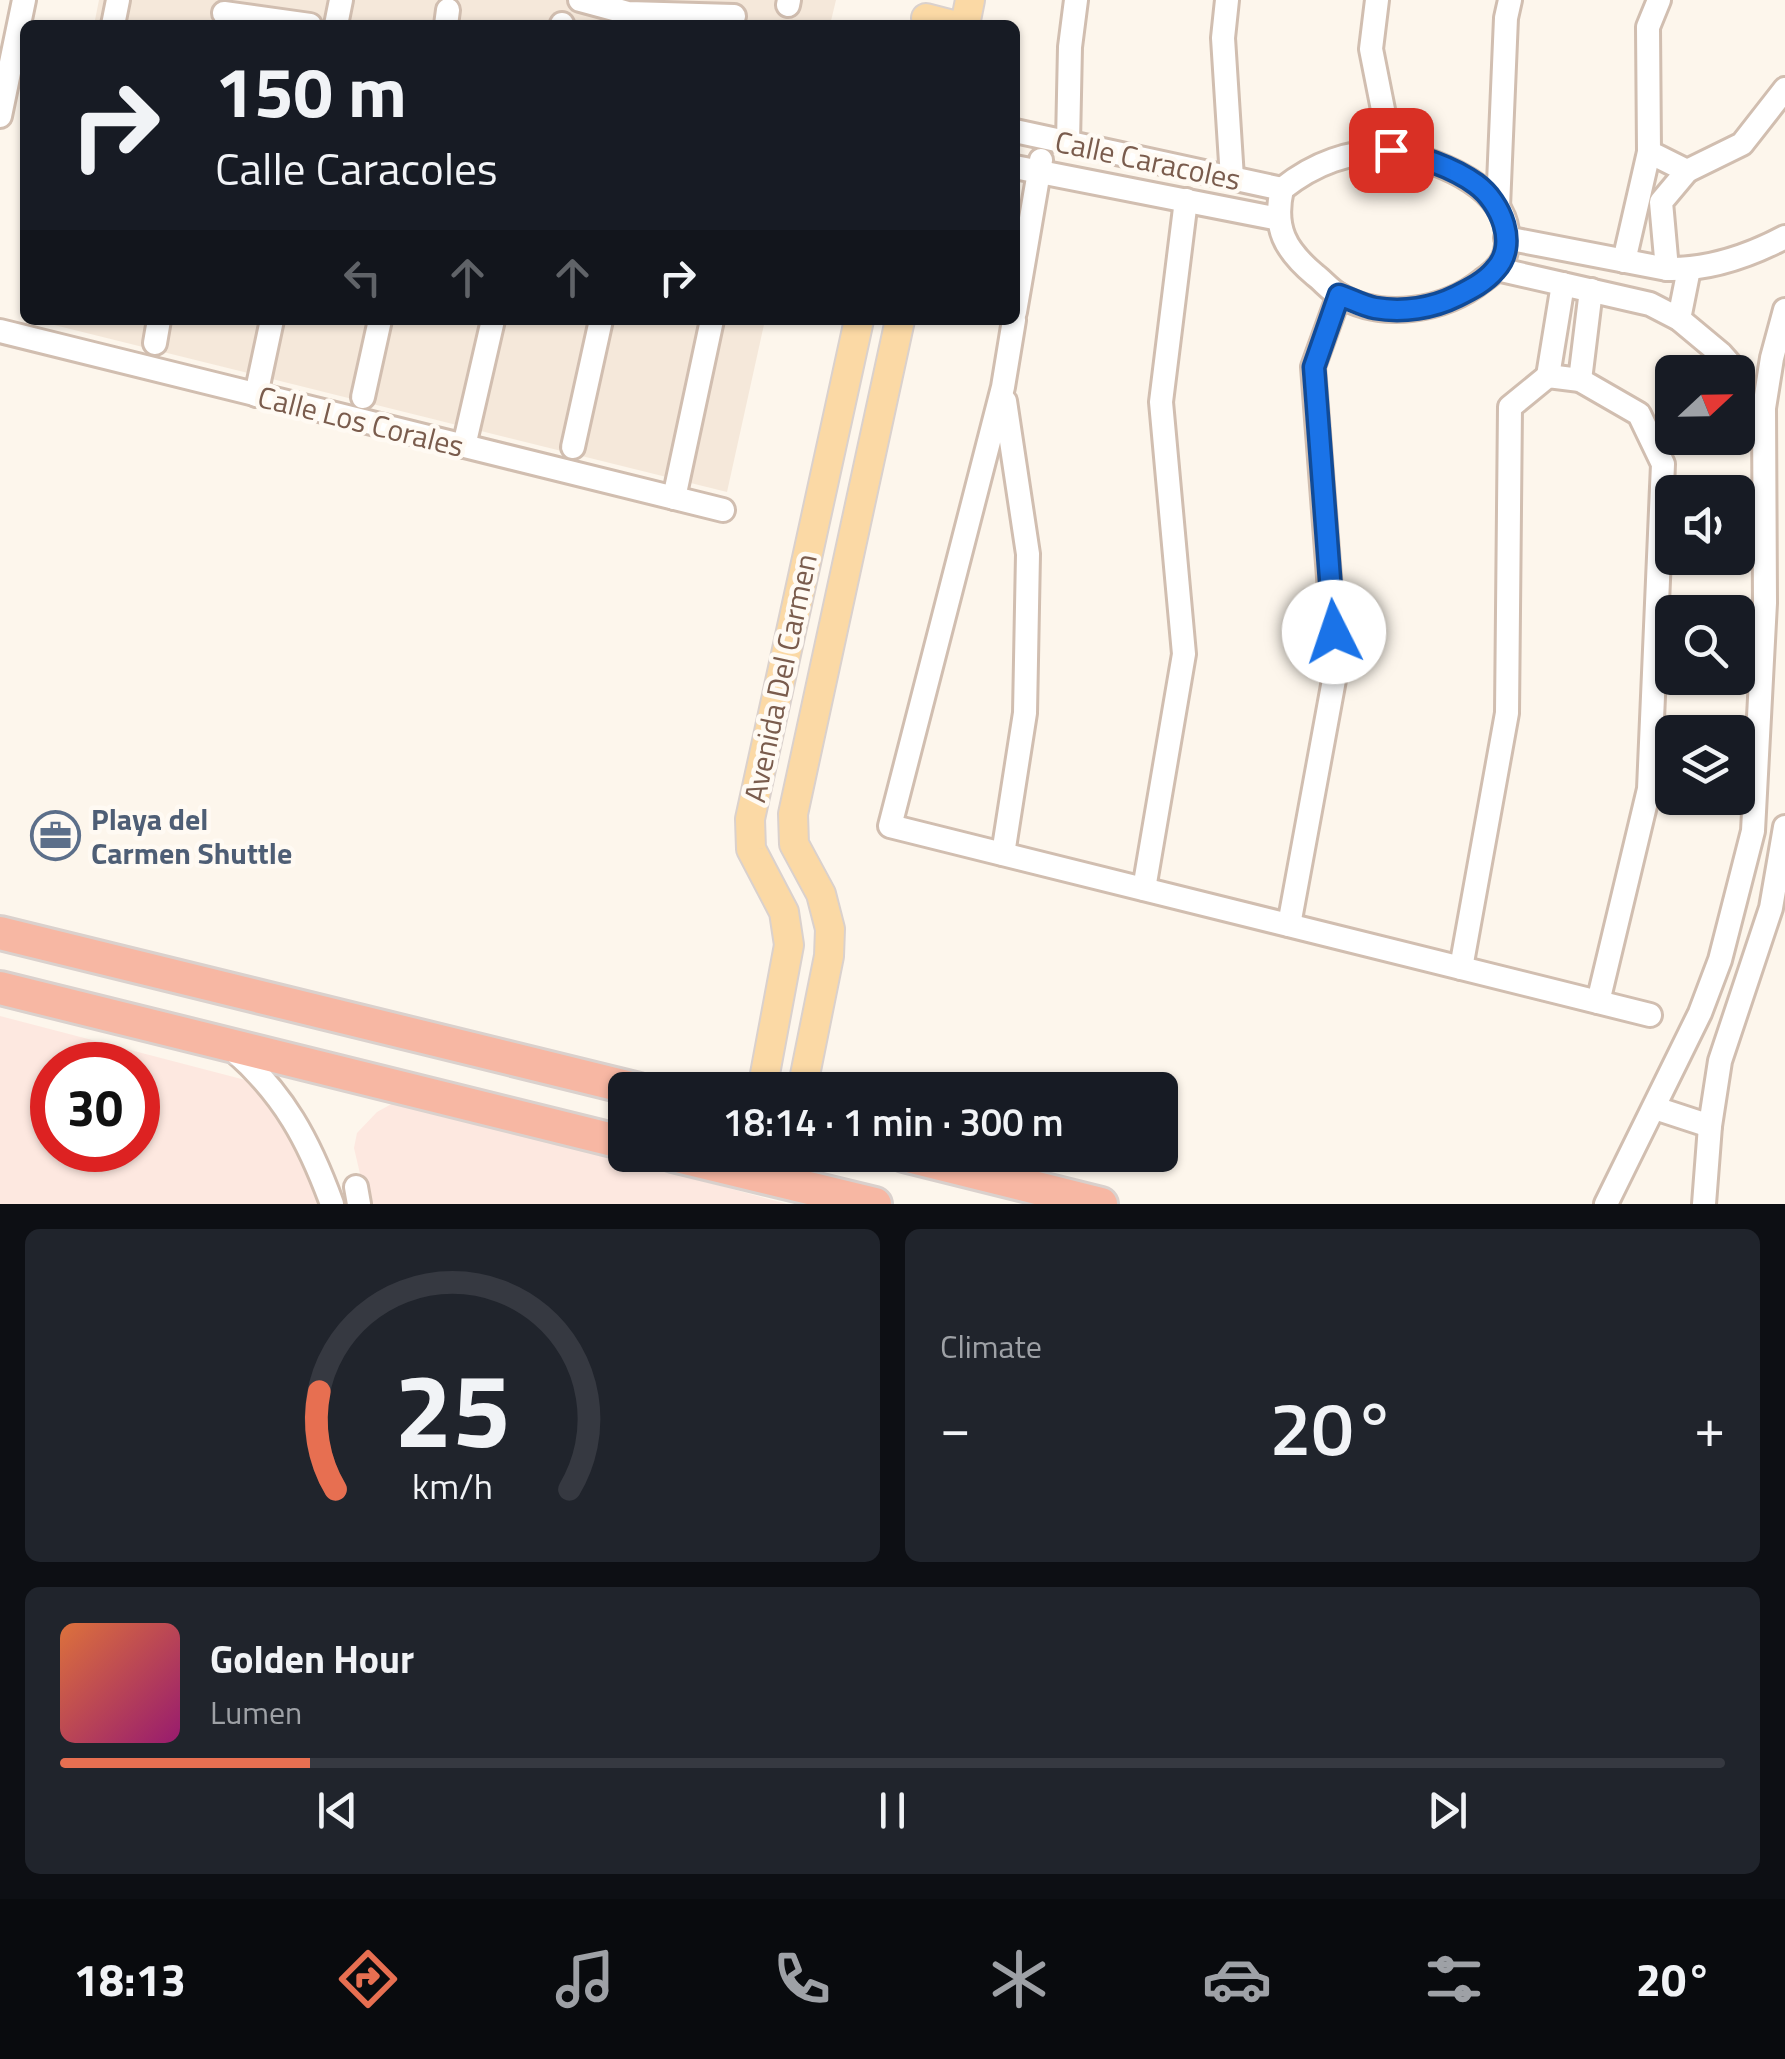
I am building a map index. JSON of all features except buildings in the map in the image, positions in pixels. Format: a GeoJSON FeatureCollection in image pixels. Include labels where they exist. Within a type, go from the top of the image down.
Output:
{"type":"FeatureCollection","features":[{"type":"Feature","properties":{"kind":"highway"},"geometry":{"type":"LineString","coordinates":[[0,933],[608,1082]]}},
{"type":"Feature","properties":{"kind":"highway"},"geometry":{"type":"LineString","coordinates":[[130,1020],[145,969]]}},
{"type":"Feature","properties":{"kind":"highway"},"geometry":{"type":"LineString","coordinates":[[0,988],[608,1140]]}},
{"type":"Feature","properties":{"kind":"highway"},"geometry":{"type":"LineString","coordinates":[[739,1172],[875,1204]]}},
{"type":"Feature","properties":{"kind":"highway"},"geometry":{"type":"LineString","coordinates":[[972,1172],[1101,1204]]}},
{"type":"Feature","properties":{"kind":"main road","name":"Avenida Del Carmen"},"geometry":{"type":"LineString","coordinates":[[765,1072],[789,945],[784,912],[751,849],[750,819],[858,325]]}},
{"type":"Feature","properties":{"kind":"main road","name":"Avenida Del Carmen"},"geometry":{"type":"LineString","coordinates":[[806,1072],[830,929],[821,894],[794,844],[793,814],[899,325]]}},
{"type":"Feature","properties":{"kind":"main road"},"geometry":{"type":"LineString","coordinates":[[782,668],[821,677]]}},
{"type":"Feature","properties":{"kind":"main road"},"geometry":{"type":"LineString","coordinates":[[784,973],[823,980]]}},
{"type":"Feature","properties":{"kind":"main road"},"geometry":{"type":"LineString","coordinates":[[771,1041],[810,1050]]}},
{"type":"Feature","properties":{"kind":"street"},"geometry":{"type":"LineString","coordinates":[[1,105],[24,0]]}},
{"type":"Feature","properties":{"kind":"street"},"geometry":{"type":"LineString","coordinates":[[580,0],[628,13],[680,7],[734,16]]}},
{"type":"Feature","properties":{"kind":"street"},"geometry":{"type":"LineString","coordinates":[[1020,252],[1027,169],[1057,140],[1076,0]]}},
{"type":"Feature","properties":{"kind":"street"},"geometry":{"type":"LineString","coordinates":[[1227,0],[1223,38],[1232,178]]}},
{"type":"Feature","properties":{"kind":"street"},"geometry":{"type":"LineString","coordinates":[[1377,0],[1370,49],[1391,150]]}},
{"type":"Feature","properties":{"kind":"street"},"geometry":{"type":"LineString","coordinates":[[1279,219],[1284,241],[1308,268],[1339,295],[1374,308],[1412,310],[1446,302],[1475,287],[1497,269],[1506,252],[1498,206],[1510,0]]}},
{"type":"Feature","properties":{"kind":"street"},"geometry":{"type":"LineString","coordinates":[[1659,0],[1648,27],[1650,200],[1678,269],[1679,319]]}},
{"type":"Feature","properties":{"kind":"street"},"geometry":{"type":"LineString","coordinates":[[1648,27],[1675,0]]}},
{"type":"Feature","properties":{"kind":"street"},"geometry":{"type":"LineString","coordinates":[[224,12],[277,20]]}},
{"type":"Feature","properties":{"kind":"street"},"geometry":{"type":"LineString","coordinates":[[1624,260],[1650,200],[1687,171],[1742,144],[1785,89]]}},
{"type":"Feature","properties":{"kind":"street","name":"Calle Caracoles"},"geometry":{"type":"LineString","coordinates":[[1020,132],[1282,189]]}},
{"type":"Feature","properties":{"kind":"street","name":"Calle Caracoles"},"geometry":{"type":"LineString","coordinates":[[1027,169],[1279,219],[1282,189],[1328,159],[1391,150],[1450,170],[1477,185],[1498,206]]}},
{"type":"Feature","properties":{"kind":"street"},"geometry":{"type":"LineString","coordinates":[[1649,152],[1687,171]]}},
{"type":"Feature","properties":{"kind":"street"},"geometry":{"type":"LineString","coordinates":[[1142,192],[1148,160]]}},
{"type":"Feature","properties":{"kind":"street"},"geometry":{"type":"LineString","coordinates":[[1144,889],[1184,654],[1161,402],[1186,200]]}},
{"type":"Feature","properties":{"kind":"street"},"geometry":{"type":"LineString","coordinates":[[1506,238],[1678,269],[1740,257],[1785,237]]}},
{"type":"Feature","properties":{"kind":"street"},"geometry":{"type":"LineString","coordinates":[[1532,277],[1528,263],[1536,244]]}},
{"type":"Feature","properties":{"kind":"street"},"geometry":{"type":"LineString","coordinates":[[1497,269],[1650,304],[1679,319],[1721,355]]}},
{"type":"Feature","properties":{"kind":"street"},"geometry":{"type":"LineString","coordinates":[[1462,968],[1507,713],[1510,407],[1548,376],[1564,284]]}},
{"type":"Feature","properties":{"kind":"street"},"geometry":{"type":"LineString","coordinates":[[1580,380],[1591,290]]}},
{"type":"Feature","properties":{"kind":"street"},"geometry":{"type":"LineString","coordinates":[[1290,925],[1336,670],[1314,367],[1339,295]]}},
{"type":"Feature","properties":{"kind":"street"},"geometry":{"type":"LineString","coordinates":[[1606,1204],[1686,1046],[1720,960],[1753,831],[1776,500],[1764,408],[1785,310]]}},
{"type":"Feature","properties":{"kind":"street"},"geometry":{"type":"LineString","coordinates":[[256,395],[271,325]]}},
{"type":"Feature","properties":{"kind":"street"},"geometry":{"type":"LineString","coordinates":[[363,397],[379,325]]}},
{"type":"Feature","properties":{"kind":"street"},"geometry":{"type":"LineString","coordinates":[[464,446],[492,325]]}},
{"type":"Feature","properties":{"kind":"street"},"geometry":{"type":"LineString","coordinates":[[573,447],[601,325]]}},
{"type":"Feature","properties":{"kind":"street"},"geometry":{"type":"LineString","coordinates":[[674,498],[711,325]]}},
{"type":"Feature","properties":{"kind":"street"},"geometry":{"type":"LineString","coordinates":[[1013,325],[1002,387],[890,826],[1650,1015]]}},
{"type":"Feature","properties":{"kind":"street","name":"Calle Los Corales"},"geometry":{"type":"LineString","coordinates":[[0,332],[43,331],[256,395],[722,510]]}},
{"type":"Feature","properties":{"kind":"street"},"geometry":{"type":"LineString","coordinates":[[1548,376],[1580,380],[1639,414],[1662,464],[1649,789],[1598,1002]]}},
{"type":"Feature","properties":{"kind":"street"},"geometry":{"type":"LineString","coordinates":[[1002,387],[1028,554],[1025,713],[1004,854]]}},
{"type":"Feature","properties":{"kind":"street"},"geometry":{"type":"LineString","coordinates":[[1755,396],[1764,408]]}},
{"type":"Feature","properties":{"kind":"street"},"geometry":{"type":"LineString","coordinates":[[1704,1204],[1720,1061],[1771,908],[1785,827]]}},
{"type":"Feature","properties":{"kind":"street"},"geometry":{"type":"LineString","coordinates":[[230,1047],[263,1076],[296,1122],[320,1168],[332,1204]]}},
{"type":"Feature","properties":{"kind":"street"},"geometry":{"type":"LineString","coordinates":[[1655,1108],[1710,1126]]}},
{"type":"Feature","properties":{"kind":"shaded area"},"geometry":{"type":"Polygon","coordinates":[[[99,0],[836,0],[831,20],[95,20],[99,0]]]}},
{"type":"Feature","properties":{"kind":"shaded area"},"geometry":{"type":"Polygon","coordinates":[[[54,325],[764,325],[727,492],[54,325]]]}},
{"type":"Feature","properties":{"kind":"shaded area"},"geometry":{"type":"Polygon","coordinates":[[[0,1016],[100,1042],[30,1042],[30,1172],[160,1172],[160,1058],[253,1082],[290,1129],[320,1204],[0,1204],[0,1016]]]}},
{"type":"Feature","properties":{"kind":"shaded area"},"geometry":{"type":"Polygon","coordinates":[[[413,1092],[608,1153],[608,1172],[670,1172],[787,1204],[367,1204],[354,1148],[357,1133],[377,1112],[413,1092]]]}},
{"type":"Feature","properties":{"kind":"place","name":"Playa del Carmen Shuttle"},"geometry":{"type":"Point","coordinates":[56,836]}},
{"type":"Feature","properties":{"kind":"route"},"geometry":{"type":"LineString","coordinates":[[1334,632],[1314,367],[1339,295],[1374,308],[1412,310],[1446,302],[1475,287],[1497,269],[1506,252],[1506,230],[1498,206],[1477,185],[1422,158],[1391,150]]}}]}
